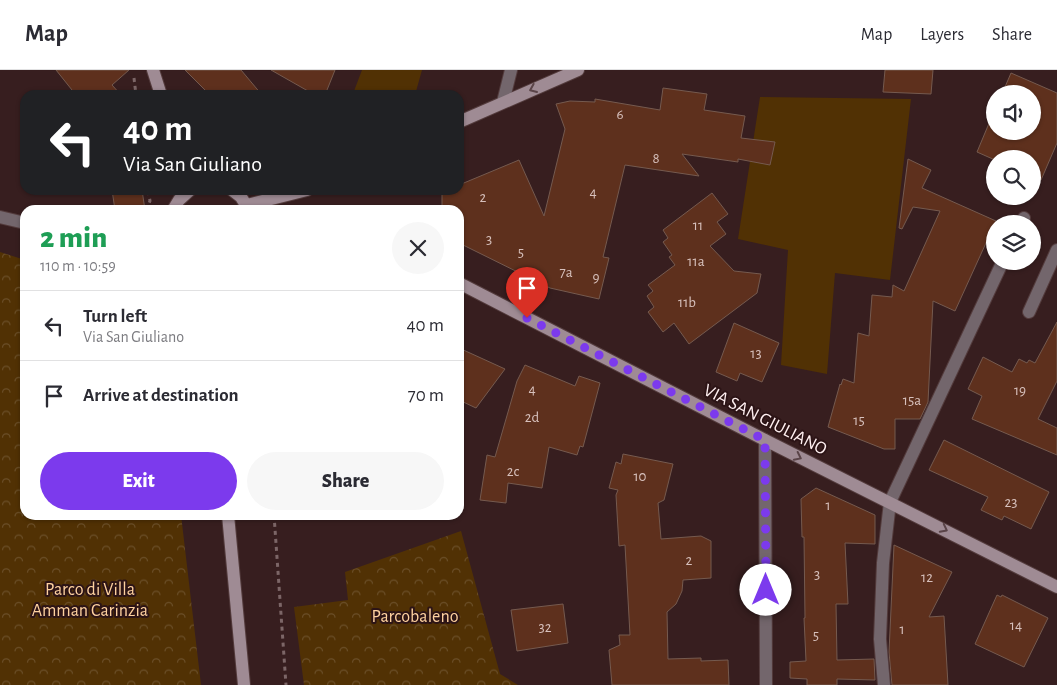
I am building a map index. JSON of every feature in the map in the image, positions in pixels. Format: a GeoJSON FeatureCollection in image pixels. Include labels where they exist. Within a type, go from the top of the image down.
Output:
{"type":"FeatureCollection","features":[{"type":"Feature","properties":{"kind":"main road"},"geometry":{"type":"LineString","coordinates":[[153,70],[159,90]]}},
{"type":"Feature","properties":{"kind":"main road"},"geometry":{"type":"LineString","coordinates":[[464,120],[578,70]]}},
{"type":"Feature","properties":{"kind":"main road"},"geometry":{"type":"LineString","coordinates":[[176,205],[184,195]]}},
{"type":"Feature","properties":{"kind":"main road"},"geometry":{"type":"LineString","coordinates":[[238,195],[246,205]]}},
{"type":"Feature","properties":{"kind":"main road"},"geometry":{"type":"LineString","coordinates":[[258,205],[290,195]]}},
{"type":"Feature","properties":{"kind":"main road","name":"VIA SAN GIULIANO"},"geometry":{"type":"LineString","coordinates":[[464,286],[1057,587]]}},
{"type":"Feature","properties":{"kind":"main road"},"geometry":{"type":"LineString","coordinates":[[228,520],[244,685]]}},
{"type":"Feature","properties":{"kind":"street"},"geometry":{"type":"LineString","coordinates":[[503,102],[511,70]]}},
{"type":"Feature","properties":{"kind":"street"},"geometry":{"type":"LineString","coordinates":[[0,217],[20,222]]}},
{"type":"Feature","properties":{"kind":"street"},"geometry":{"type":"LineString","coordinates":[[1029,312],[1057,250]]}},
{"type":"Feature","properties":{"kind":"street"},"geometry":{"type":"LineString","coordinates":[[884,685],[880,638],[883,563],[890,502],[1000,270]]}},
{"type":"Feature","properties":{"kind":"street"},"geometry":{"type":"LineString","coordinates":[[765,440],[766,685]]}},
{"type":"Feature","properties":{"kind":"path"},"geometry":{"type":"LineString","coordinates":[[132,70],[135,90]]}},
{"type":"Feature","properties":{"kind":"path"},"geometry":{"type":"LineString","coordinates":[[274,520],[286,685]]}},
{"type":"Feature","properties":{"kind":"green space"},"geometry":{"type":"Polygon","coordinates":[[[362,70],[422,70],[416,90],[354,90],[362,70]]]}},
{"type":"Feature","properties":{"kind":"green space"},"geometry":{"type":"Polygon","coordinates":[[[760,97],[911,99],[890,280],[835,273],[827,374],[781,365],[788,250],[738,239],[760,97]]]}},
{"type":"Feature","properties":{"kind":"green space","name":"Parco di Villa Amman Carinzia"},"geometry":{"type":"Polygon","coordinates":[[[0,252],[20,258],[20,520],[182,520],[201,685],[0,685],[0,252]]]}},
{"type":"Feature","properties":{"kind":"green space","name":"Parcobaleno"},"geometry":{"type":"Polygon","coordinates":[[[461,531],[500,674],[518,685],[304,685],[294,607],[348,600],[345,572],[461,531]]]}},
{"type":"Feature","properties":{"kind":"building"},"geometry":{"type":"Polygon","coordinates":[[[56,70],[129,70],[112,85],[116,90],[72,90],[56,70]]]}},
{"type":"Feature","properties":{"kind":"building"},"geometry":{"type":"Polygon","coordinates":[[[185,70],[241,70],[258,90],[205,90],[185,70]]]}},
{"type":"Feature","properties":{"kind":"building"},"geometry":{"type":"Polygon","coordinates":[[[271,70],[335,70],[327,90],[306,90],[271,70]]]}},
{"type":"Feature","properties":{"kind":"building"},"geometry":{"type":"Polygon","coordinates":[[[885,70],[933,70],[931,94],[883,92],[885,70]]]}},
{"type":"Feature","properties":{"kind":"building"},"geometry":{"type":"Polygon","coordinates":[[[1011,73],[1039,85],[1006,85],[1011,73]]]}},
{"type":"Feature","properties":{"kind":"building"},"geometry":{"type":"Polygon","coordinates":[[[1041,86],[1057,93],[1057,143],[1041,180],[1041,150],[986,150],[986,156],[977,152],[986,130],[986,140],[1041,140],[1041,86]]]}},
{"type":"Feature","properties":{"kind":"building"},"geometry":{"type":"Polygon","coordinates":[[[663,88],[707,94],[704,110],[745,116],[741,138],[775,142],[770,165],[738,159],[738,162],[682,154],[699,176],[625,165],[603,257],[609,258],[599,299],[550,288],[464,245],[464,205],[442,205],[442,195],[464,195],[464,183],[519,160],[544,216],[565,129],[556,104],[570,101],[595,102],[595,99],[660,110],[663,88]]]}},
{"type":"Feature","properties":{"kind":"building"},"geometry":{"type":"Polygon","coordinates":[[[908,159],[931,170],[922,188],[986,217],[986,243],[955,311],[933,301],[928,402],[920,419],[895,419],[895,449],[884,449],[828,427],[840,384],[843,379],[854,383],[858,333],[869,336],[872,295],[892,297],[893,285],[904,291],[940,211],[913,207],[902,229],[899,228],[908,159]]]}},
{"type":"Feature","properties":{"kind":"building"},"geometry":{"type":"Polygon","coordinates":[[[712,193],[728,214],[717,222],[726,234],[710,246],[734,271],[761,274],[757,293],[689,344],[674,323],[663,332],[648,312],[654,307],[647,296],[653,291],[648,285],[675,265],[669,257],[672,255],[663,242],[668,238],[663,230],[712,193]]]}},
{"type":"Feature","properties":{"kind":"building"},"geometry":{"type":"Polygon","coordinates":[[[113,195],[143,195],[144,205],[114,205],[113,195]]]}},
{"type":"Feature","properties":{"kind":"building"},"geometry":{"type":"Polygon","coordinates":[[[1057,322],[1057,381],[1038,419],[1057,428],[1057,455],[972,419],[982,396],[968,389],[983,357],[1012,372],[1019,359],[1027,363],[1029,360],[1035,363],[1057,322]]]}},
{"type":"Feature","properties":{"kind":"building"},"geometry":{"type":"Polygon","coordinates":[[[734,323],[779,343],[762,382],[740,373],[737,381],[716,372],[734,323]]]}},
{"type":"Feature","properties":{"kind":"building"},"geometry":{"type":"Polygon","coordinates":[[[464,350],[505,369],[476,408],[464,402],[464,350]]]}},
{"type":"Feature","properties":{"kind":"building"},"geometry":{"type":"Polygon","coordinates":[[[525,365],[575,386],[579,376],[600,383],[583,447],[580,446],[577,455],[549,447],[542,488],[508,483],[506,503],[480,500],[487,455],[495,457],[517,381],[525,365]]]}},
{"type":"Feature","properties":{"kind":"building"},"geometry":{"type":"Polygon","coordinates":[[[944,440],[1049,492],[1031,529],[1004,516],[1002,520],[981,510],[988,497],[929,470],[944,440]]]}},
{"type":"Feature","properties":{"kind":"building"},"geometry":{"type":"Polygon","coordinates":[[[623,454],[673,464],[664,500],[658,503],[661,539],[701,536],[711,541],[711,578],[683,580],[682,591],[676,604],[667,612],[668,659],[701,658],[701,661],[728,660],[729,685],[612,685],[609,650],[620,645],[619,635],[630,635],[625,545],[619,546],[616,495],[618,490],[609,488],[616,462],[621,464],[623,454]]]}},
{"type":"Feature","properties":{"kind":"building"},"geometry":{"type":"Polygon","coordinates":[[[816,488],[875,515],[875,544],[845,543],[848,604],[836,604],[837,660],[874,659],[875,680],[837,679],[837,685],[807,685],[807,679],[790,678],[790,662],[806,661],[804,537],[802,537],[801,499],[816,488]]]}},
{"type":"Feature","properties":{"kind":"building"},"geometry":{"type":"Polygon","coordinates":[[[894,545],[952,572],[929,617],[944,616],[948,685],[892,685],[889,652],[894,545]]]}},
{"type":"Feature","properties":{"kind":"building"},"geometry":{"type":"Polygon","coordinates":[[[997,595],[1001,597],[1002,595],[1048,618],[1024,667],[975,644],[997,595]]]}},
{"type":"Feature","properties":{"kind":"building"},"geometry":{"type":"Polygon","coordinates":[[[563,604],[568,643],[517,651],[511,610],[563,604]]]}},
{"type":"Feature","properties":{"kind":"route"},"geometry":{"type":"LineString","coordinates":[[527,318],[765,440],[766,590]]}}]}
